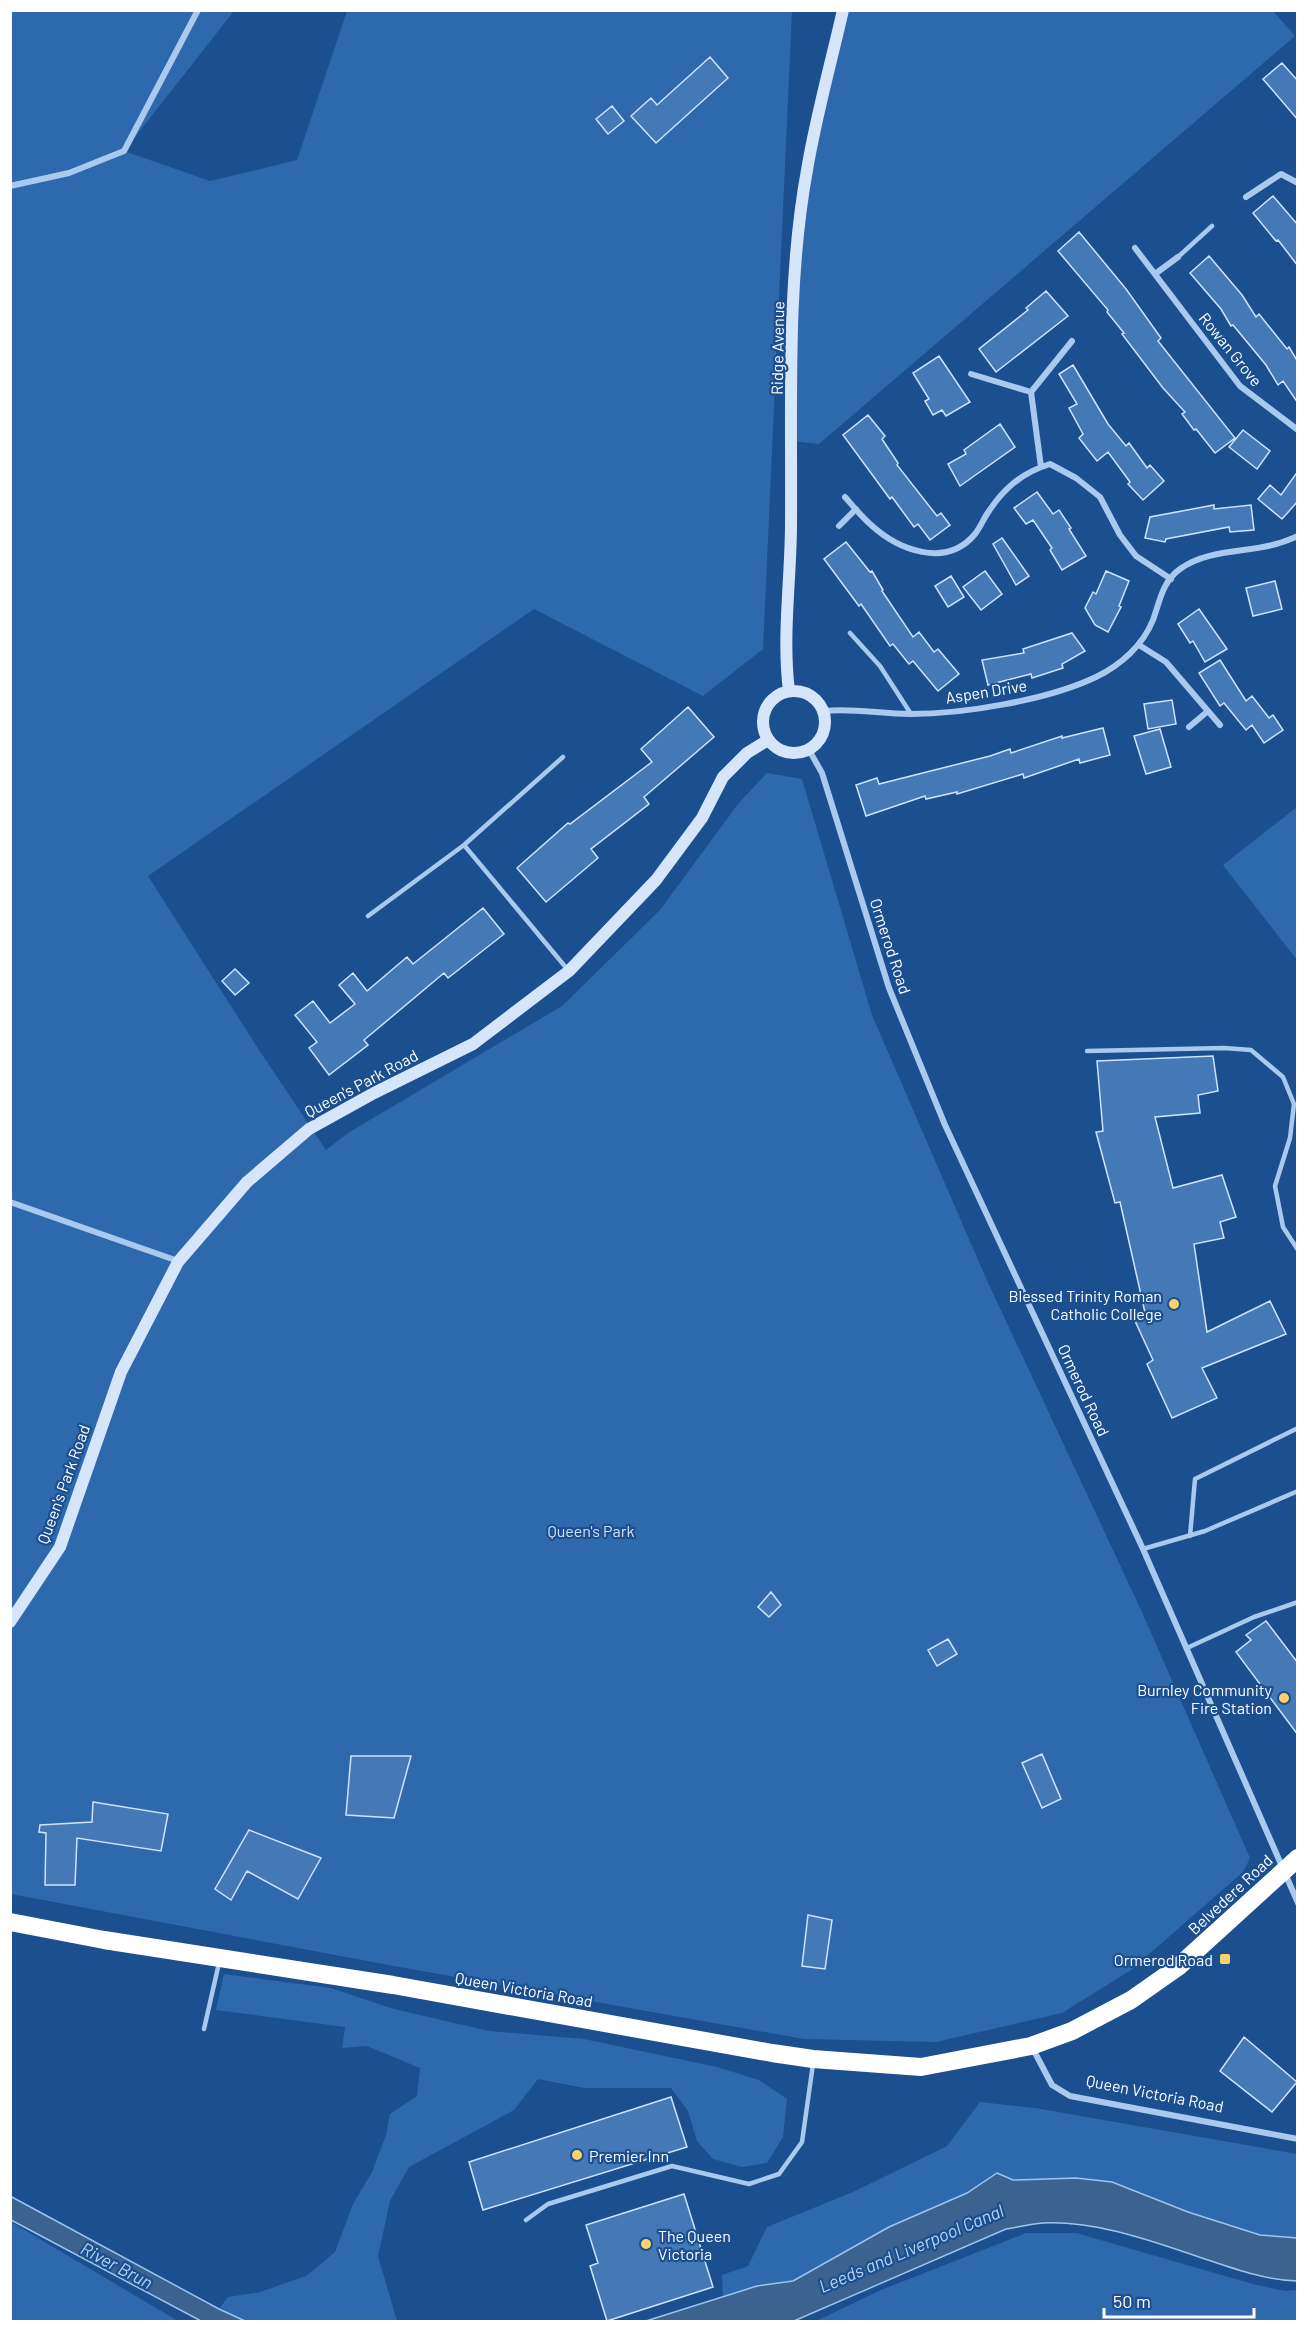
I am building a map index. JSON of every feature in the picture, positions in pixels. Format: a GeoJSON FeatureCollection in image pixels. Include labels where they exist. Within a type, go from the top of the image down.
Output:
{"type":"FeatureCollection","features":[{"type":"Feature","properties":{"kind":"highway","name":"Belvedere Road"},"geometry":{"type":"LineString","coordinates":[[1131,2000],[1178,1967],[1298,1858]]}},
{"type":"Feature","properties":{"kind":"highway","name":"Queen Victoria Road"},"geometry":{"type":"LineString","coordinates":[[10,1922],[104,1940],[393,1985],[813,2059],[921,2067],[1031,2046],[1072,2031],[1131,2000]]}},
{"type":"Feature","properties":{"kind":"street"},"geometry":{"type":"LineString","coordinates":[[10,186],[69,173],[124,151],[198,10]]}},
{"type":"Feature","properties":{"kind":"street","name":"Ridge Avenue"},"geometry":{"type":"LineString","coordinates":[[789,691],[785,641],[791,536],[793,338],[797,255],[806,170],[843,10]]}},
{"type":"Feature","properties":{"kind":"street"},"geometry":{"type":"LineString","coordinates":[[1246,197],[1281,174],[1297,182]]}},
{"type":"Feature","properties":{"kind":"street","name":"Rowan Grove"},"geometry":{"type":"LineString","coordinates":[[1135,248],[1240,386],[1298,430]]}},
{"type":"Feature","properties":{"kind":"street"},"geometry":{"type":"LineString","coordinates":[[1155,274],[1178,257]]}},
{"type":"Feature","properties":{"kind":"street"},"geometry":{"type":"LineString","coordinates":[[1041,467],[1032,392],[1072,341]]}},
{"type":"Feature","properties":{"kind":"street"},"geometry":{"type":"LineString","coordinates":[[971,374],[1032,392]]}},
{"type":"Feature","properties":{"kind":"street"},"geometry":{"type":"LineString","coordinates":[[845,496],[870,524],[905,547],[938,555],[961,547],[975,534],[1005,490],[1031,470],[1050,464],[1076,478],[1100,497],[1120,535],[1136,556],[1171,579]]}},
{"type":"Feature","properties":{"kind":"street"},"geometry":{"type":"LineString","coordinates":[[839,526],[856,509]]}},
{"type":"Feature","properties":{"kind":"street","name":"Aspen Drive"},"geometry":{"type":"LineString","coordinates":[[824,711],[840,709],[911,714],[995,706],[1053,693],[1096,677],[1139,645],[1152,622],[1164,586],[1180,569],[1210,556],[1277,544],[1297,537]]}},
{"type":"Feature","properties":{"kind":"street"},"geometry":{"type":"LineString","coordinates":[[1139,645],[1166,662],[1220,725]]}},
{"type":"Feature","properties":{"kind":"street"},"geometry":{"type":"LineString","coordinates":[[789,691],[810,694],[818,701],[824,711],[825,729],[817,744],[809,750],[791,754],[774,747],[763,730],[765,710],[771,700],[789,691]]}},
{"type":"Feature","properties":{"kind":"street"},"geometry":{"type":"LineString","coordinates":[[1189,727],[1208,711]]}},
{"type":"Feature","properties":{"kind":"street","name":"Queen's Park Road"},"geometry":{"type":"LineString","coordinates":[[10,1622],[60,1546],[121,1372],[178,1262],[248,1182],[309,1129],[374,1093],[473,1044],[569,971],[656,880],[702,818],[723,777],[747,753],[768,740]]}},
{"type":"Feature","properties":{"kind":"street","name":"Ormerod Road"},"geometry":{"type":"LineString","coordinates":[[809,750],[822,773],[889,988],[945,1125],[1143,1549],[1298,1903]]}},
{"type":"Feature","properties":{"kind":"street"},"geometry":{"type":"LineString","coordinates":[[10,1202],[178,1262]]}},
{"type":"Feature","properties":{"kind":"street","name":"Queen Victoria Road"},"geometry":{"type":"LineString","coordinates":[[1031,2046],[1052,2085],[1070,2096],[1298,2139]]}},
{"type":"Feature","properties":{"kind":"lane"},"geometry":{"type":"LineString","coordinates":[[1178,257],[1212,226]]}},
{"type":"Feature","properties":{"kind":"lane"},"geometry":{"type":"LineString","coordinates":[[850,633],[880,666],[911,714]]}},
{"type":"Feature","properties":{"kind":"lane"},"geometry":{"type":"LineString","coordinates":[[368,916],[464,845],[563,757]]}},
{"type":"Feature","properties":{"kind":"lane"},"geometry":{"type":"LineString","coordinates":[[464,845],[569,971]]}},
{"type":"Feature","properties":{"kind":"lane"},"geometry":{"type":"LineString","coordinates":[[1088,1051],[1224,1048],[1251,1050],[1283,1077],[1294,1104],[1290,1138],[1275,1186],[1283,1227],[1298,1250]]}},
{"type":"Feature","properties":{"kind":"lane"},"geometry":{"type":"LineString","coordinates":[[1190,1536],[1195,1479],[1298,1428]]}},
{"type":"Feature","properties":{"kind":"lane"},"geometry":{"type":"LineString","coordinates":[[1143,1549],[1205,1531],[1298,1491]]}},
{"type":"Feature","properties":{"kind":"lane"},"geometry":{"type":"LineString","coordinates":[[1187,1648],[1254,1617],[1298,1602]]}},
{"type":"Feature","properties":{"kind":"lane"},"geometry":{"type":"LineString","coordinates":[[204,2029],[220,1958]]}},
{"type":"Feature","properties":{"kind":"lane"},"geometry":{"type":"LineString","coordinates":[[526,2220],[548,2204],[672,2166],[749,2184],[779,2174],[802,2142],[813,2059]]}},
{"type":"Feature","properties":{"kind":"green space","name":"Queen's Park"},"geometry":{"type":"Polygon","coordinates":[[[10,11],[234,11],[124,151],[210,181],[297,160],[347,11],[792,11],[763,649],[703,696],[534,609],[148,876],[326,1150],[348,1133],[562,1006],[660,910],[738,804],[767,773],[802,779],[872,1015],[985,1276],[1141,1610],[1250,1858],[1243,1872],[1131,1970],[1062,2013],[936,2042],[804,2039],[394,1966],[11,1894],[10,11]]]}},
{"type":"Feature","properties":{"kind":"green space"},"geometry":{"type":"Polygon","coordinates":[[[843,11],[1273,11],[1295,36],[819,444],[792,441],[793,338],[806,170],[843,11]]]}},
{"type":"Feature","properties":{"kind":"green space"},"geometry":{"type":"Polygon","coordinates":[[[1297,807],[1297,960],[1223,865],[1297,807]]]}},
{"type":"Feature","properties":{"kind":"green space"},"geometry":{"type":"Polygon","coordinates":[[[224,1974],[331,1988],[394,2009],[489,2031],[584,2039],[717,2067],[759,2080],[787,2099],[783,2137],[767,2163],[742,2167],[713,2159],[697,2141],[688,2111],[671,2088],[584,2088],[538,2079],[514,2110],[409,2167],[390,2201],[378,2256],[397,2321],[245,2321],[219,2309],[228,2297],[260,2292],[306,2276],[335,2252],[353,2204],[372,2172],[386,2135],[390,2114],[417,2096],[420,2068],[367,2046],[342,2048],[345,2027],[216,2010],[224,1974]]]}},
{"type":"Feature","properties":{"kind":"green space"},"geometry":{"type":"Polygon","coordinates":[[[980,2102],[1035,2108],[1297,2154],[1297,2238],[1260,2235],[1188,2212],[1034,2180],[1013,2180],[997,2173],[967,2193],[889,2227],[793,2281],[757,2286],[723,2297],[722,2275],[748,2266],[767,2227],[853,2192],[947,2146],[980,2102]]]}},
{"type":"Feature","properties":{"kind":"green space"},"geometry":{"type":"Polygon","coordinates":[[[11,2222],[178,2321],[11,2321],[11,2222]]]}},
{"type":"Feature","properties":{"kind":"green space"},"geometry":{"type":"Polygon","coordinates":[[[1026,2233],[1076,2233],[1253,2284],[1285,2291],[1297,2290],[1297,2321],[816,2321],[881,2290],[1026,2233]]]}},
{"type":"Feature","properties":{"kind":"water","name":"Leeds and Liverpool Canal"},"geometry":{"type":"Polygon","coordinates":[[[997,2173],[1013,2180],[1076,2178],[1112,2182],[1188,2212],[1260,2235],[1297,2238],[1297,2281],[1248,2273],[1142,2238],[1103,2228],[1043,2223],[1006,2229],[794,2321],[646,2321],[757,2286],[793,2281],[889,2227],[967,2193],[997,2173]]]}},
{"type":"Feature","properties":{"kind":"water","name":"River Brun"},"geometry":{"type":"Polygon","coordinates":[[[10,2196],[245,2321],[201,2321],[11,2220],[10,2196]]]}},
{"type":"Feature","properties":{"kind":"building"},"geometry":{"type":"Polygon","coordinates":[[[710,57],[728,78],[656,143],[631,116],[651,98],[657,105],[710,57]]]}},
{"type":"Feature","properties":{"kind":"building"},"geometry":{"type":"Polygon","coordinates":[[[1282,63],[1298,81],[1298,120],[1263,79],[1282,63]]]}},
{"type":"Feature","properties":{"kind":"building"},"geometry":{"type":"Polygon","coordinates":[[[612,106],[624,121],[608,134],[596,119],[612,106]]]}},
{"type":"Feature","properties":{"kind":"building"},"geometry":{"type":"Polygon","coordinates":[[[1273,196],[1298,225],[1298,266],[1253,213],[1273,196]]]}},
{"type":"Feature","properties":{"kind":"building"},"geometry":{"type":"Polygon","coordinates":[[[1079,232],[1126,289],[1161,338],[1158,341],[1235,438],[1215,453],[1196,429],[1194,430],[1182,414],[1185,412],[1163,388],[1122,334],[1124,333],[1107,312],[1108,310],[1058,251],[1079,232]]]}},
{"type":"Feature","properties":{"kind":"building"},"geometry":{"type":"Polygon","coordinates":[[[1209,256],[1242,295],[1256,317],[1259,314],[1287,349],[1289,347],[1298,362],[1298,403],[1283,381],[1278,385],[1266,365],[1233,325],[1231,326],[1221,309],[1190,273],[1209,256]]]}},
{"type":"Feature","properties":{"kind":"building"},"geometry":{"type":"Polygon","coordinates":[[[1046,291],[1068,316],[996,372],[979,349],[1028,310],[1026,308],[1046,291]]]}},
{"type":"Feature","properties":{"kind":"building"},"geometry":{"type":"Polygon","coordinates":[[[939,356],[970,402],[946,416],[942,410],[933,415],[925,401],[929,399],[913,373],[939,356]]]}},
{"type":"Feature","properties":{"kind":"building"},"geometry":{"type":"Polygon","coordinates":[[[1073,365],[1108,424],[1126,446],[1129,443],[1147,468],[1150,465],[1164,481],[1143,500],[1128,484],[1130,482],[1108,452],[1097,461],[1079,438],[1083,434],[1069,408],[1077,404],[1059,374],[1073,365]]]}},
{"type":"Feature","properties":{"kind":"building"},"geometry":{"type":"Polygon","coordinates":[[[868,415],[885,436],[882,439],[898,463],[897,465],[937,516],[941,513],[950,525],[930,540],[918,524],[914,527],[892,497],[890,499],[843,435],[868,415]]]}},
{"type":"Feature","properties":{"kind":"building"},"geometry":{"type":"Polygon","coordinates":[[[1000,424],[1015,447],[960,486],[948,464],[966,454],[964,450],[1000,424]]]}},
{"type":"Feature","properties":{"kind":"building"},"geometry":{"type":"Polygon","coordinates":[[[1243,430],[1270,451],[1257,469],[1229,447],[1243,430]]]}},
{"type":"Feature","properties":{"kind":"building"},"geometry":{"type":"Polygon","coordinates":[[[1298,471],[1298,501],[1282,519],[1258,499],[1270,485],[1281,495],[1298,471]]]}},
{"type":"Feature","properties":{"kind":"building"},"geometry":{"type":"Polygon","coordinates":[[[1037,492],[1053,514],[1059,510],[1086,556],[1062,570],[1050,550],[1052,548],[1033,520],[1026,524],[1014,508],[1037,492]]]}},
{"type":"Feature","properties":{"kind":"building"},"geometry":{"type":"Polygon","coordinates":[[[1214,505],[1214,509],[1251,505],[1254,530],[1230,532],[1229,527],[1166,539],[1165,542],[1145,538],[1150,517],[1214,505]]]}},
{"type":"Feature","properties":{"kind":"building"},"geometry":{"type":"Polygon","coordinates":[[[1002,538],[1029,576],[1016,585],[993,544],[1002,538]]]}},
{"type":"Feature","properties":{"kind":"building"},"geometry":{"type":"Polygon","coordinates":[[[846,542],[870,572],[872,571],[882,591],[913,637],[919,632],[934,652],[938,649],[959,674],[938,691],[913,661],[909,664],[893,644],[890,646],[861,604],[859,606],[824,559],[846,542]]]}},
{"type":"Feature","properties":{"kind":"building"},"geometry":{"type":"Polygon","coordinates":[[[985,571],[1002,594],[981,610],[963,587],[985,571]]]}},
{"type":"Feature","properties":{"kind":"building"},"geometry":{"type":"Polygon","coordinates":[[[1106,571],[1129,581],[1119,606],[1121,607],[1108,632],[1095,625],[1085,608],[1093,592],[1096,594],[1106,571]]]}},
{"type":"Feature","properties":{"kind":"building"},"geometry":{"type":"Polygon","coordinates":[[[951,576],[964,597],[948,607],[935,586],[951,576]]]}},
{"type":"Feature","properties":{"kind":"building"},"geometry":{"type":"Polygon","coordinates":[[[1275,581],[1282,609],[1253,616],[1246,588],[1275,581]]]}},
{"type":"Feature","properties":{"kind":"building"},"geometry":{"type":"Polygon","coordinates":[[[1199,609],[1227,649],[1205,662],[1193,641],[1190,643],[1178,624],[1199,609]]]}},
{"type":"Feature","properties":{"kind":"building"},"geometry":{"type":"Polygon","coordinates":[[[1072,633],[1085,651],[1062,664],[1063,668],[1032,678],[1031,674],[988,685],[982,660],[1024,653],[1023,649],[1072,633]]]}},
{"type":"Feature","properties":{"kind":"building"},"geometry":{"type":"Polygon","coordinates":[[[1220,660],[1246,701],[1252,696],[1269,718],[1273,715],[1283,730],[1264,743],[1252,725],[1246,730],[1224,703],[1220,706],[1199,673],[1220,660]]]}},
{"type":"Feature","properties":{"kind":"building"},"geometry":{"type":"Polygon","coordinates":[[[1172,700],[1176,724],[1148,729],[1144,704],[1172,700]]]}},
{"type":"Feature","properties":{"kind":"building"},"geometry":{"type":"Polygon","coordinates":[[[688,707],[714,737],[644,797],[649,804],[591,849],[598,858],[546,902],[517,868],[568,823],[570,824],[652,762],[641,749],[688,707]]]}},
{"type":"Feature","properties":{"kind":"building"},"geometry":{"type":"Polygon","coordinates":[[[1103,728],[1110,755],[1080,763],[1079,759],[1024,778],[1023,774],[957,794],[957,792],[926,799],[925,796],[866,816],[856,785],[877,778],[879,784],[1010,749],[1011,753],[1062,736],[1062,738],[1103,728]]]}},
{"type":"Feature","properties":{"kind":"building"},"geometry":{"type":"Polygon","coordinates":[[[1160,729],[1171,767],[1146,774],[1134,736],[1160,729]]]}},
{"type":"Feature","properties":{"kind":"building"},"geometry":{"type":"Polygon","coordinates":[[[483,908],[504,934],[448,978],[444,973],[364,1040],[368,1045],[329,1075],[309,1048],[317,1042],[295,1015],[313,1001],[330,1023],[355,1004],[339,985],[353,973],[367,991],[407,957],[413,964],[483,908]]]}},
{"type":"Feature","properties":{"kind":"building"},"geometry":{"type":"Polygon","coordinates":[[[235,969],[249,983],[235,995],[222,981],[235,969]]]}},
{"type":"Feature","properties":{"kind":"building"},"geometry":{"type":"Polygon","coordinates":[[[1213,1056],[1218,1091],[1198,1095],[1200,1113],[1155,1117],[1173,1188],[1222,1175],[1236,1217],[1220,1222],[1224,1238],[1194,1244],[1207,1332],[1270,1301],[1286,1334],[1202,1368],[1217,1398],[1172,1418],[1147,1364],[1153,1360],[1135,1321],[1146,1317],[1120,1202],[1115,1203],[1096,1132],[1103,1131],[1097,1061],[1213,1056]]]}},
{"type":"Feature","properties":{"kind":"building"},"geometry":{"type":"Polygon","coordinates":[[[771,1592],[781,1605],[769,1617],[758,1607],[771,1592]]]}},
{"type":"Feature","properties":{"kind":"building","name":"Burnley Community Fire Station"},"geometry":{"type":"Polygon","coordinates":[[[1266,1621],[1298,1663],[1298,1735],[1236,1652],[1251,1640],[1246,1635],[1266,1621]]]}},
{"type":"Feature","properties":{"kind":"building"},"geometry":{"type":"Polygon","coordinates":[[[948,1639],[957,1654],[937,1666],[928,1650],[948,1639]]]}},
{"type":"Feature","properties":{"kind":"building"},"geometry":{"type":"Polygon","coordinates":[[[1042,1754],[1061,1799],[1042,1808],[1022,1763],[1042,1754]]]}},
{"type":"Feature","properties":{"kind":"building"},"geometry":{"type":"Polygon","coordinates":[[[351,1756],[411,1756],[394,1818],[346,1815],[351,1756]]]}},
{"type":"Feature","properties":{"kind":"building"},"geometry":{"type":"Polygon","coordinates":[[[93,1802],[168,1814],[161,1851],[77,1838],[75,1885],[45,1885],[46,1833],[39,1832],[40,1825],[92,1822],[93,1802]]]}},
{"type":"Feature","properties":{"kind":"building"},"geometry":{"type":"Polygon","coordinates":[[[249,1830],[321,1858],[298,1899],[247,1871],[231,1900],[215,1889],[249,1830]]]}},
{"type":"Feature","properties":{"kind":"building"},"geometry":{"type":"Polygon","coordinates":[[[808,1915],[832,1920],[825,1969],[802,1966],[808,1915]]]}},
{"type":"Feature","properties":{"kind":"building"},"geometry":{"type":"Polygon","coordinates":[[[1244,2037],[1297,2082],[1272,2112],[1220,2071],[1244,2037]]]}},
{"type":"Feature","properties":{"kind":"building","name":"Premier Inn"},"geometry":{"type":"Polygon","coordinates":[[[671,2097],[687,2147],[483,2210],[469,2162],[671,2097]]]}},
{"type":"Feature","properties":{"kind":"building","name":"The Queen Victoria"},"geometry":{"type":"Polygon","coordinates":[[[684,2194],[713,2287],[607,2321],[590,2266],[598,2263],[586,2225],[684,2194]]]}},
{"type":"Feature","properties":{"kind":"place","name":"Blessed Trinity Roman Catholic College"},"geometry":{"type":"Point","coordinates":[1174,1304]}},
{"type":"Feature","properties":{"kind":"place","name":"Burnley Community Fire Station"},"geometry":{"type":"Point","coordinates":[1284,1698]}},
{"type":"Feature","properties":{"kind":"place","name":"Ormerod Road"},"geometry":{"type":"Point","coordinates":[1225,1959]}},
{"type":"Feature","properties":{"kind":"place","name":"Premier Inn"},"geometry":{"type":"Point","coordinates":[577,2155]}},
{"type":"Feature","properties":{"kind":"place","name":"The Queen Victoria"},"geometry":{"type":"Point","coordinates":[646,2244]}}]}
